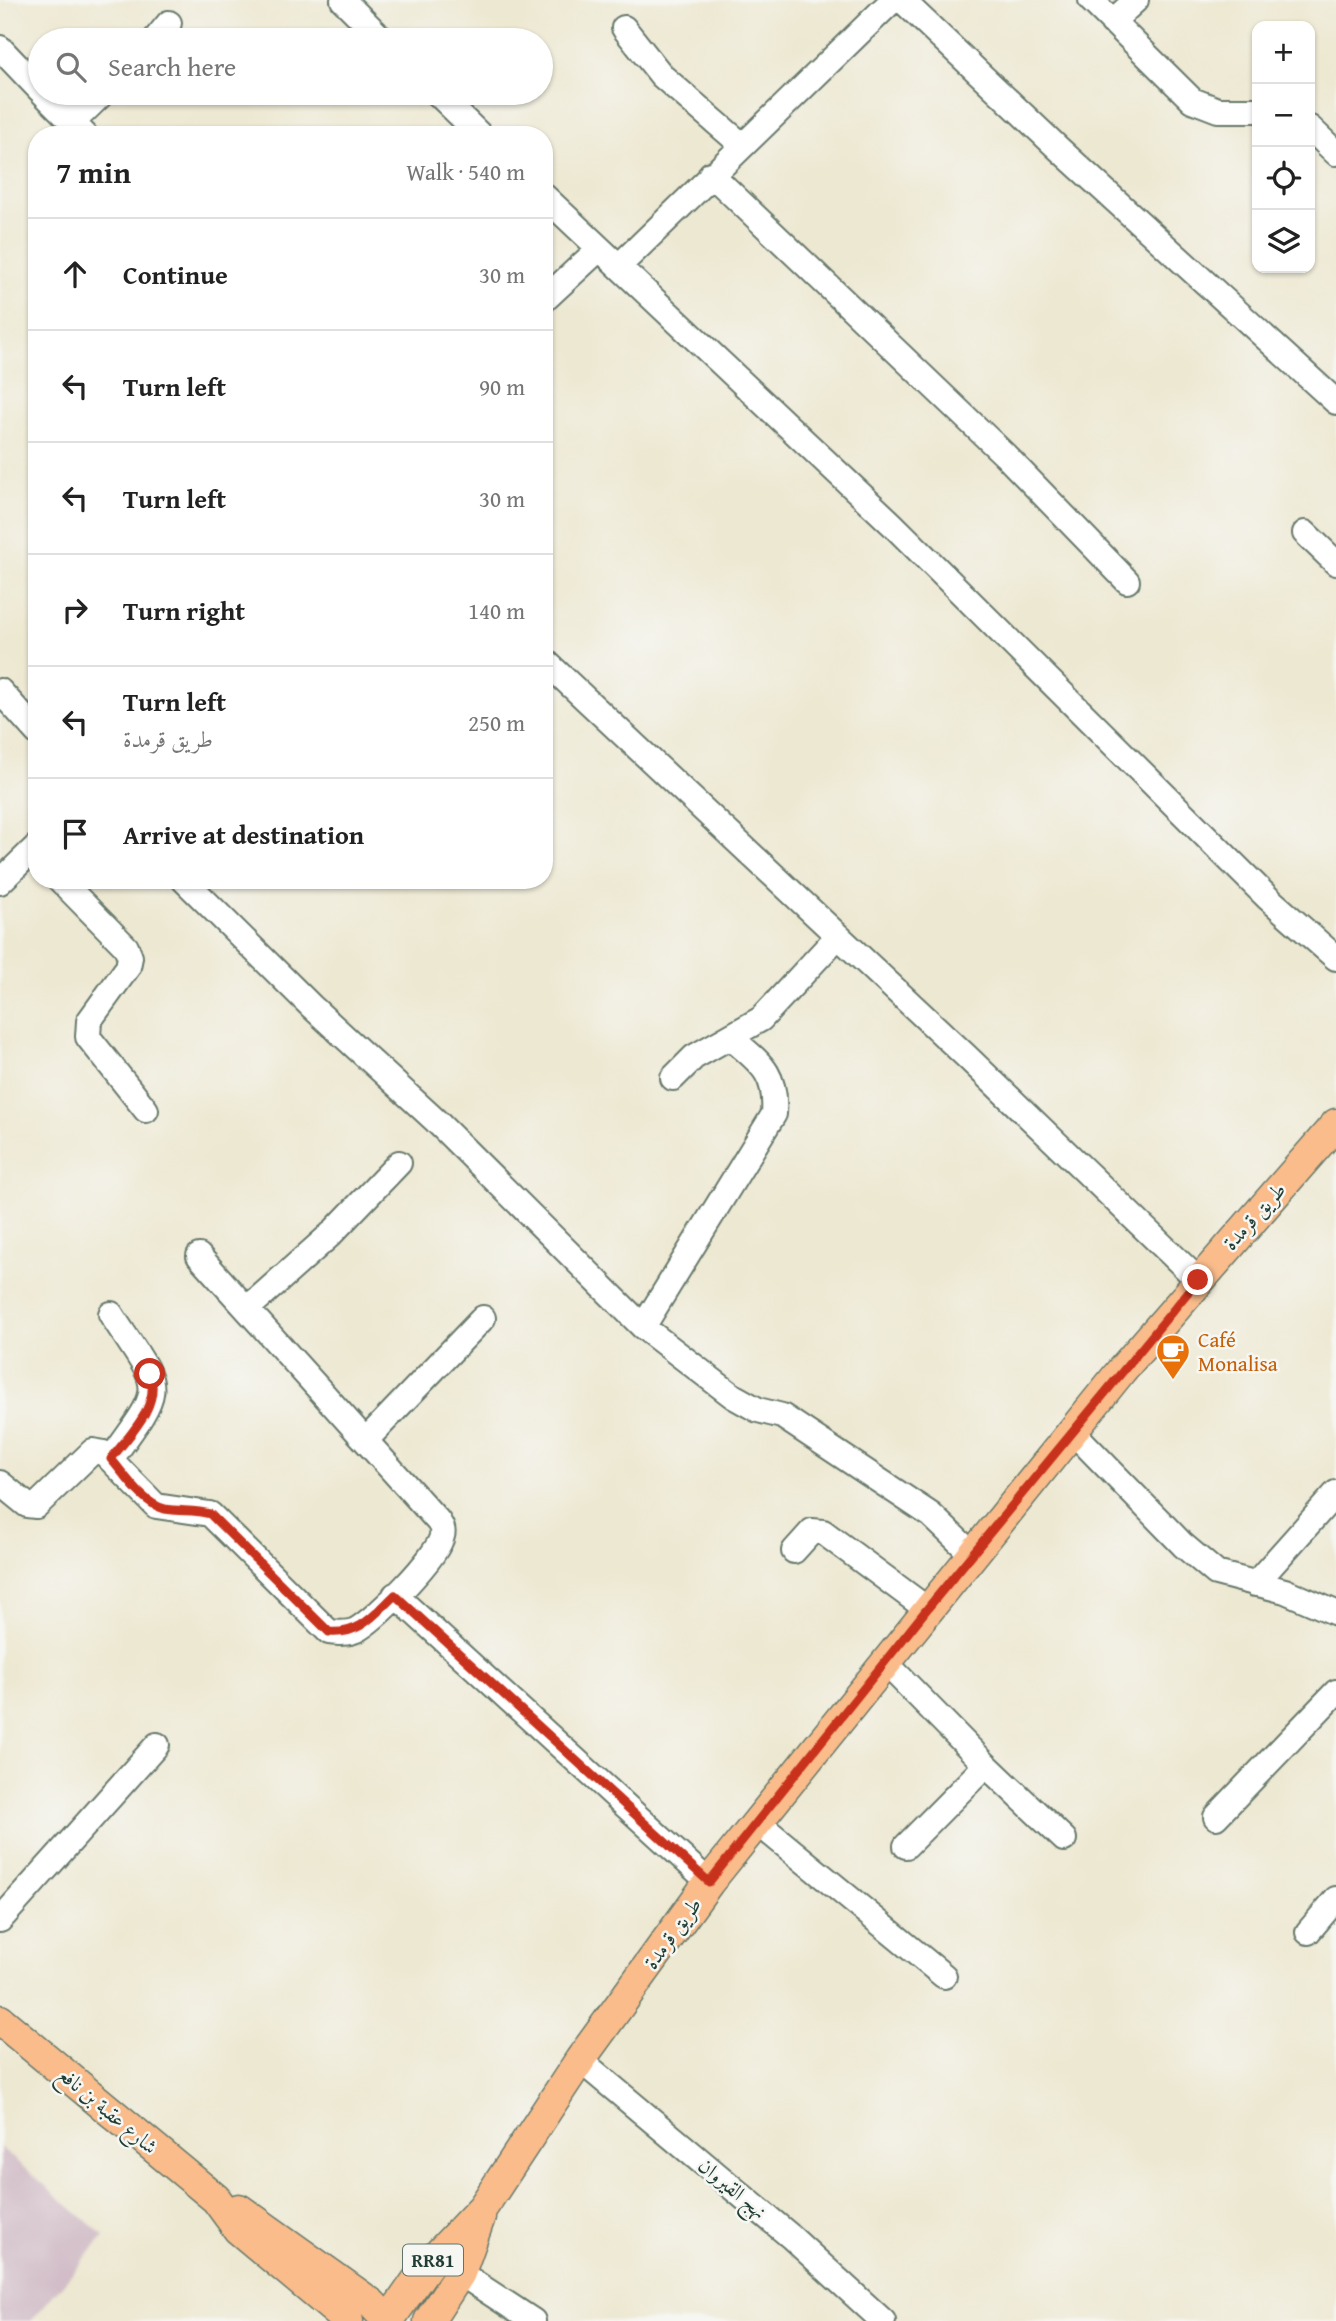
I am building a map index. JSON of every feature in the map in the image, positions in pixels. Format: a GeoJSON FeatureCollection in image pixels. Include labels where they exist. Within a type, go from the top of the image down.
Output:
{"type":"FeatureCollection","features":[{"type":"Feature","properties":{"kind":"main road","name":"طريق قرمدة"},"geometry":{"type":"LineString","coordinates":[[388,2320],[427,2266],[483,2207],[580,2060],[709,1882],[1072,1431],[1198,1280],[1336,1124]]}},
{"type":"Feature","properties":{"kind":"main road","name":"شارع عقبة بن نافع"},"geometry":{"type":"LineString","coordinates":[[0,2020],[216,2199],[239,2229],[348,2321]]}},
{"type":"Feature","properties":{"kind":"main road","name":"شارع عقبة بن نافع"},"geometry":{"type":"LineString","coordinates":[[216,2199],[250,2214],[355,2292],[388,2320]]}},
{"type":"Feature","properties":{"kind":"main road","name":"طريق قرمدة"},"geometry":{"type":"LineString","coordinates":[[429,2321],[460,2273],[483,2207]]}},
{"type":"Feature","properties":{"kind":"main road"},"geometry":{"type":"LineString","coordinates":[[355,2292],[397,2290],[427,2266]]}},
{"type":"Feature","properties":{"kind":"street"},"geometry":{"type":"LineString","coordinates":[[344,0],[371,28]]}},
{"type":"Feature","properties":{"kind":"street"},"geometry":{"type":"LineString","coordinates":[[620,266],[711,174],[893,0]]}},
{"type":"Feature","properties":{"kind":"street"},"geometry":{"type":"LineString","coordinates":[[902,0],[1059,149],[1336,402]]}},
{"type":"Feature","properties":{"kind":"street"},"geometry":{"type":"LineString","coordinates":[[1091,0],[1192,100],[1218,110],[1252,110]]}},
{"type":"Feature","properties":{"kind":"street"},"geometry":{"type":"LineString","coordinates":[[1112,22],[1136,0]]}},
{"type":"Feature","properties":{"kind":"street"},"geometry":{"type":"LineString","coordinates":[[624,28],[662,76],[741,145]]}},
{"type":"Feature","properties":{"kind":"street"},"geometry":{"type":"LineString","coordinates":[[0,48],[28,77]]}},
{"type":"Feature","properties":{"kind":"street"},"geometry":{"type":"LineString","coordinates":[[56,105],[76,126]]}},
{"type":"Feature","properties":{"kind":"street"},"geometry":{"type":"LineString","coordinates":[[81,126],[95,105]]}},
{"type":"Feature","properties":{"kind":"street"},"geometry":{"type":"LineString","coordinates":[[449,105],[471,126]]}},
{"type":"Feature","properties":{"kind":"street"},"geometry":{"type":"LineString","coordinates":[[1315,133],[1336,153]]}},
{"type":"Feature","properties":{"kind":"street"},"geometry":{"type":"LineString","coordinates":[[711,174],[1005,455],[1126,581]]}},
{"type":"Feature","properties":{"kind":"street"},"geometry":{"type":"LineString","coordinates":[[553,205],[892,524],[1268,898],[1336,958]]}},
{"type":"Feature","properties":{"kind":"street"},"geometry":{"type":"LineString","coordinates":[[553,292],[599,249]]}},
{"type":"Feature","properties":{"kind":"street"},"geometry":{"type":"LineString","coordinates":[[1305,533],[1336,563]]}},
{"type":"Feature","properties":{"kind":"street"},"geometry":{"type":"LineString","coordinates":[[553,668],[1198,1280]]}},
{"type":"Feature","properties":{"kind":"street"},"geometry":{"type":"LineString","coordinates":[[0,691],[28,722]]}},
{"type":"Feature","properties":{"kind":"street"},"geometry":{"type":"LineString","coordinates":[[0,882],[28,859]]}},
{"type":"Feature","properties":{"kind":"street"},"geometry":{"type":"LineString","coordinates":[[69,889],[126,947],[130,957],[128,967],[89,1021],[88,1037],[146,1110]]}},
{"type":"Feature","properties":{"kind":"street"},"geometry":{"type":"LineString","coordinates":[[193,889],[311,1006],[436,1121],[643,1327],[733,1396],[758,1410],[782,1416],[931,1515],[972,1554]]}},
{"type":"Feature","properties":{"kind":"street"},"geometry":{"type":"LineString","coordinates":[[673,1078],[694,1058],[749,1028],[773,1009],[838,936]]}},
{"type":"Feature","properties":{"kind":"street"},"geometry":{"type":"LineString","coordinates":[[643,1327],[774,1114],[776,1093],[767,1069],[730,1037]]}},
{"type":"Feature","properties":{"kind":"street"},"geometry":{"type":"LineString","coordinates":[[248,1308],[330,1235],[400,1163]]}},
{"type":"Feature","properties":{"kind":"street"},"geometry":{"type":"LineString","coordinates":[[0,1483],[27,1505],[36,1506],[93,1451],[104,1452],[156,1506],[210,1514],[329,1632],[352,1632],[365,1625],[436,1549],[443,1529],[367,1439],[200,1256]]}},
{"type":"Feature","properties":{"kind":"street"},"geometry":{"type":"LineString","coordinates":[[111,1314],[150,1374],[154,1393],[150,1404],[111,1459]]}},
{"type":"Feature","properties":{"kind":"street"},"geometry":{"type":"LineString","coordinates":[[367,1439],[483,1318]]}},
{"type":"Feature","properties":{"kind":"street"},"geometry":{"type":"LineString","coordinates":[[1072,1431],[1203,1563],[1225,1576],[1285,1591],[1336,1613]]}},
{"type":"Feature","properties":{"kind":"street"},"geometry":{"type":"LineString","coordinates":[[1255,1584],[1336,1493]]}},
{"type":"Feature","properties":{"kind":"street"},"geometry":{"type":"LineString","coordinates":[[794,1551],[812,1531],[823,1532],[927,1609]]}},
{"type":"Feature","properties":{"kind":"street"},"geometry":{"type":"LineString","coordinates":[[395,1595],[709,1882]]}},
{"type":"Feature","properties":{"kind":"street"},"geometry":{"type":"LineString","coordinates":[[885,1662],[986,1765],[1064,1839]]}},
{"type":"Feature","properties":{"kind":"street"},"geometry":{"type":"LineString","coordinates":[[1216,1817],[1336,1692]]}},
{"type":"Feature","properties":{"kind":"street"},"geometry":{"type":"LineString","coordinates":[[0,1920],[157,1745]]}},
{"type":"Feature","properties":{"kind":"street"},"geometry":{"type":"LineString","coordinates":[[906,1846],[986,1765]]}},
{"type":"Feature","properties":{"kind":"street"},"geometry":{"type":"LineString","coordinates":[[758,1823],[944,1976]]}},
{"type":"Feature","properties":{"kind":"street"},"geometry":{"type":"LineString","coordinates":[[1308,1932],[1336,1899]]}},
{"type":"Feature","properties":{"kind":"street","name":"نهج القيروان"},"geometry":{"type":"LineString","coordinates":[[580,2060],[790,2236],[883,2321]]}},
{"type":"Feature","properties":{"kind":"street"},"geometry":{"type":"LineString","coordinates":[[460,2273],[533,2321]]}},
{"type":"Feature","properties":{"kind":"shaded area"},"geometry":{"type":"Polygon","coordinates":[[[0,2147],[104,2236],[31,2321],[0,2321],[0,2147]]]}},
{"type":"Feature","properties":{"kind":"place","name":"Café Monalisa"},"geometry":{"type":"Point","coordinates":[1173,1381]}},
{"type":"Feature","properties":{"kind":"route"},"geometry":{"type":"LineString","coordinates":[[150,1374],[154,1393],[150,1404],[111,1459],[145,1497],[164,1509],[198,1510],[210,1514],[329,1632],[352,1632],[365,1625],[395,1595],[709,1882],[927,1609],[1198,1280]]}}]}
